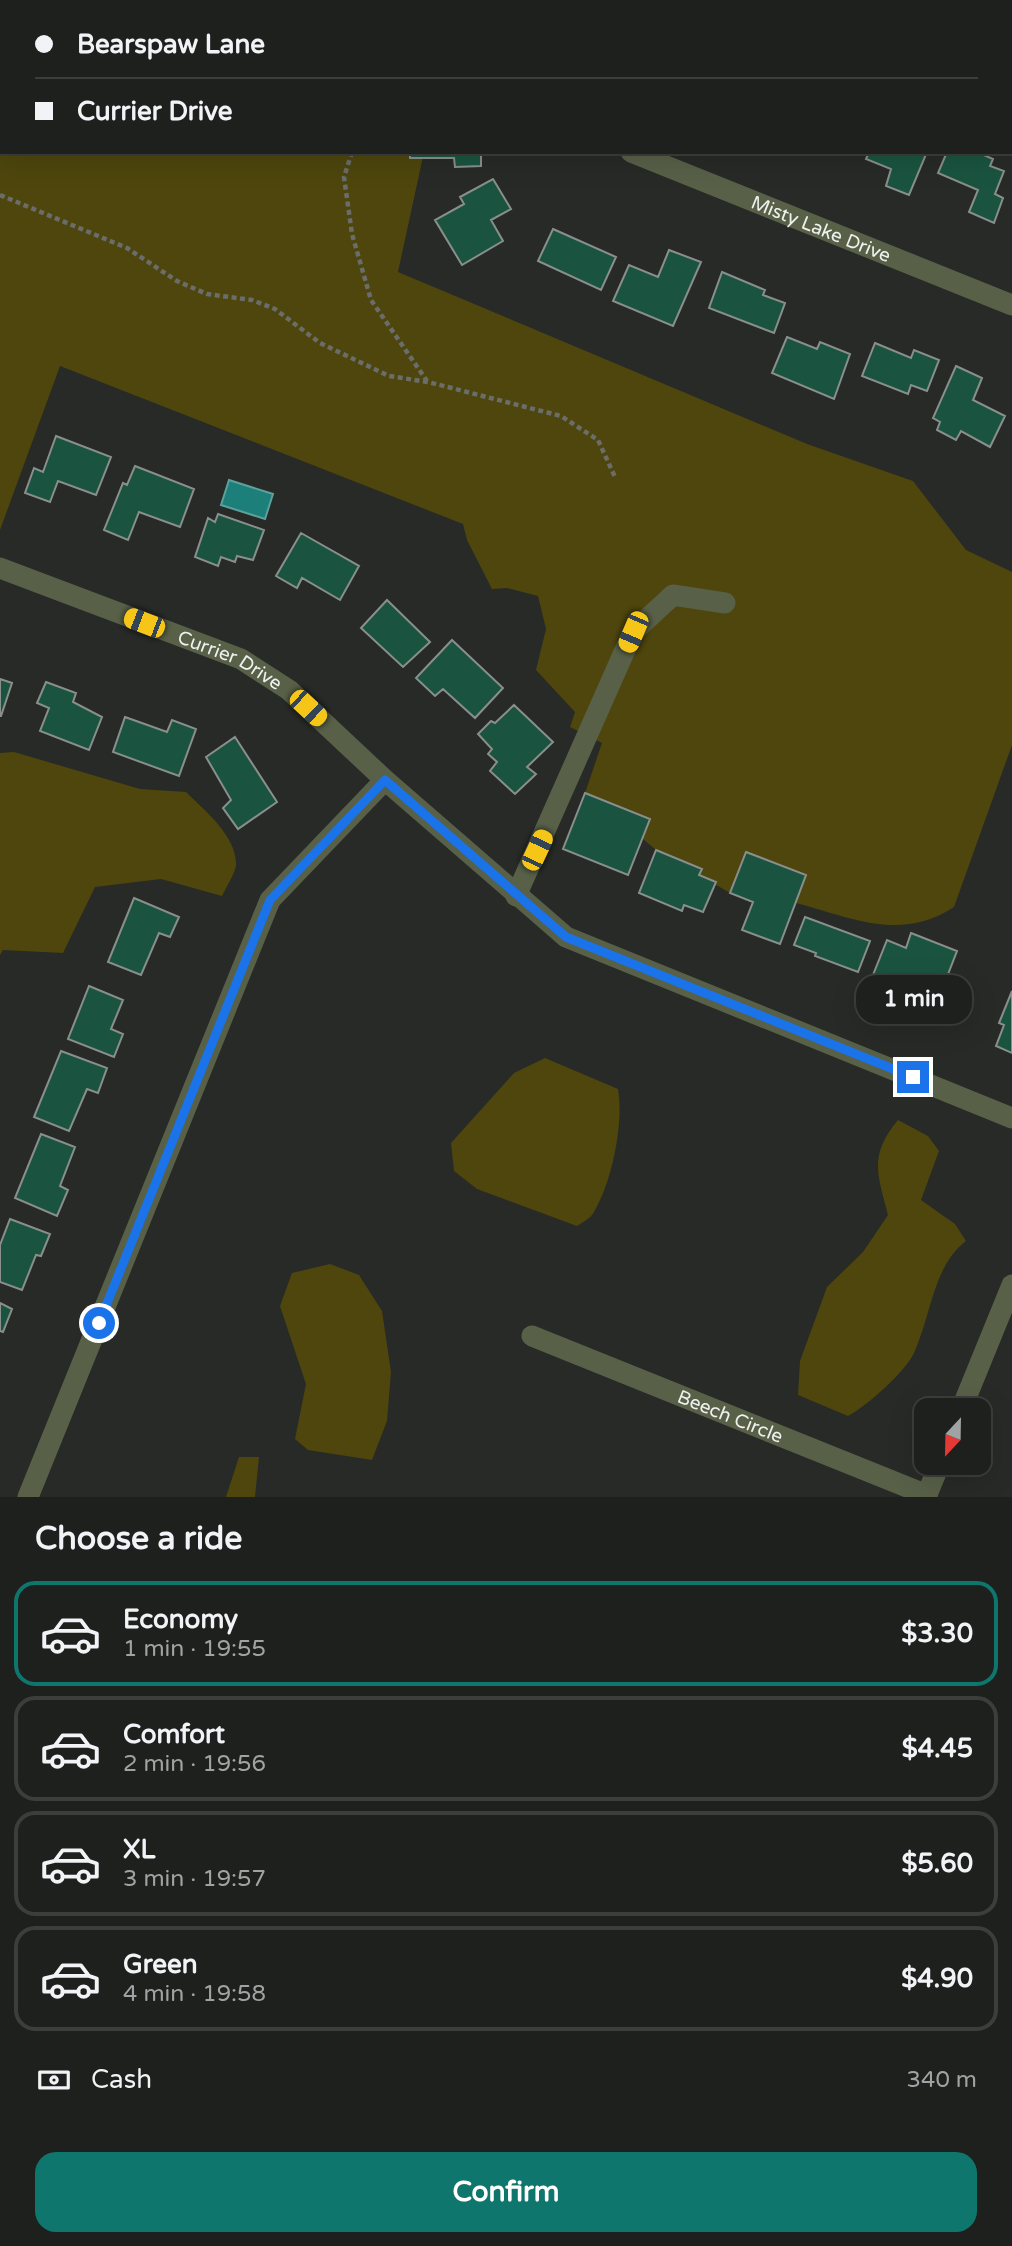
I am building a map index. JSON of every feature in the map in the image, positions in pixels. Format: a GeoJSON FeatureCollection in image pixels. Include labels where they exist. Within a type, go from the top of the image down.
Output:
{"type":"FeatureCollection","features":[{"type":"Feature","properties":{"kind":"street","name":"Misty Lake Drive"},"geometry":{"type":"LineString","coordinates":[[636,154],[1012,305]]}},
{"type":"Feature","properties":{"kind":"street","name":"Currier Drive"},"geometry":{"type":"LineString","coordinates":[[0,568],[241,659],[289,690],[516,897],[566,937],[1012,1118]]}},
{"type":"Feature","properties":{"kind":"street"},"geometry":{"type":"LineString","coordinates":[[516,897],[633,632],[673,595],[725,603]]}},
{"type":"Feature","properties":{"kind":"street"},"geometry":{"type":"LineString","coordinates":[[28,1497],[270,900],[385,780]]}},
{"type":"Feature","properties":{"kind":"street"},"geometry":{"type":"LineString","coordinates":[[966,1398],[1012,1285]]}},
{"type":"Feature","properties":{"kind":"street","name":"Beech Circle"},"geometry":{"type":"LineString","coordinates":[[531,1336],[927,1496]]}},
{"type":"Feature","properties":{"kind":"street"},"geometry":{"type":"LineString","coordinates":[[927,1496],[935,1475]]}},
{"type":"Feature","properties":{"kind":"path"},"geometry":{"type":"LineString","coordinates":[[351,154],[344,177],[352,234],[371,300],[428,382]]}},
{"type":"Feature","properties":{"kind":"path"},"geometry":{"type":"LineString","coordinates":[[0,195],[127,248],[187,285],[207,294],[252,300],[275,309],[320,343],[389,376],[428,382],[561,416],[598,440],[615,477]]}},
{"type":"Feature","properties":{"kind":"shaded area"},"geometry":{"type":"Polygon","coordinates":[[[0,154],[424,154],[398,272],[807,444],[913,481],[966,550],[1012,572],[1012,745],[954,907],[915,923],[895,925],[857,920],[796,903],[806,875],[746,852],[730,893],[699,875],[702,869],[656,850],[643,839],[650,819],[585,793],[602,743],[570,727],[575,712],[536,670],[546,629],[538,596],[507,588],[492,589],[467,540],[463,524],[60,366],[0,530],[0,154]]]}},
{"type":"Feature","properties":{"kind":"shaded area"},"geometry":{"type":"Polygon","coordinates":[[[14,752],[140,789],[186,792],[218,824],[235,854],[235,869],[222,896],[161,879],[95,887],[63,953],[3,950],[0,955],[0,753],[14,752]]]}},
{"type":"Feature","properties":{"kind":"shaded area"},"geometry":{"type":"Polygon","coordinates":[[[545,1058],[618,1089],[618,1135],[611,1169],[594,1212],[577,1226],[477,1189],[454,1171],[451,1143],[514,1073],[545,1058]]]}},
{"type":"Feature","properties":{"kind":"shaded area"},"geometry":{"type":"Polygon","coordinates":[[[898,1120],[928,1136],[939,1151],[921,1200],[955,1224],[966,1241],[946,1264],[934,1292],[920,1339],[909,1361],[885,1388],[848,1416],[798,1395],[800,1361],[827,1287],[863,1252],[888,1215],[879,1177],[879,1155],[882,1144],[898,1120]]]}},
{"type":"Feature","properties":{"kind":"shaded area"},"geometry":{"type":"Polygon","coordinates":[[[330,1264],[359,1275],[382,1311],[391,1372],[387,1421],[372,1460],[308,1450],[295,1439],[306,1384],[280,1306],[292,1273],[330,1264]]]}},
{"type":"Feature","properties":{"kind":"shaded area"},"geometry":{"type":"Polygon","coordinates":[[[239,1457],[259,1457],[255,1497],[226,1497],[239,1457]]]}},
{"type":"Feature","properties":{"kind":"water"},"geometry":{"type":"Polygon","coordinates":[[[229,480],[273,494],[265,519],[221,505],[229,480]]]}},
{"type":"Feature","properties":{"kind":"building"},"geometry":{"type":"Polygon","coordinates":[[[410,154],[481,154],[481,166],[455,167],[454,158],[410,158],[410,154]]]}},
{"type":"Feature","properties":{"kind":"building"},"geometry":{"type":"Polygon","coordinates":[[[868,154],[926,154],[909,195],[886,186],[891,169],[866,159],[868,154]]]}},
{"type":"Feature","properties":{"kind":"building"},"geometry":{"type":"Polygon","coordinates":[[[946,154],[982,154],[993,159],[990,166],[1004,171],[995,194],[1003,198],[994,223],[969,212],[978,190],[938,173],[946,154]]]}},
{"type":"Feature","properties":{"kind":"building"},"geometry":{"type":"Polygon","coordinates":[[[493,179],[511,209],[491,220],[503,241],[462,265],[435,220],[464,204],[460,197],[493,179]]]}},
{"type":"Feature","properties":{"kind":"building"},"geometry":{"type":"Polygon","coordinates":[[[553,229],[616,257],[601,290],[538,261],[553,229]]]}},
{"type":"Feature","properties":{"kind":"building"},"geometry":{"type":"Polygon","coordinates":[[[669,250],[701,262],[673,326],[613,301],[629,265],[658,277],[669,250]]]}},
{"type":"Feature","properties":{"kind":"building"},"geometry":{"type":"Polygon","coordinates":[[[722,272],[765,290],[763,295],[785,303],[774,333],[709,308],[722,272]]]}},
{"type":"Feature","properties":{"kind":"building"},"geometry":{"type":"Polygon","coordinates":[[[787,337],[817,349],[820,342],[850,354],[834,399],[772,373],[787,337]]]}},
{"type":"Feature","properties":{"kind":"building"},"geometry":{"type":"Polygon","coordinates":[[[875,343],[911,358],[914,350],[939,360],[927,391],[911,385],[908,394],[862,376],[875,343]]]}},
{"type":"Feature","properties":{"kind":"building"},"geometry":{"type":"Polygon","coordinates":[[[956,366],[982,378],[973,400],[1005,416],[990,447],[961,431],[956,440],[937,430],[940,422],[933,418],[956,366]]]}},
{"type":"Feature","properties":{"kind":"building"},"geometry":{"type":"Polygon","coordinates":[[[56,436],[111,457],[96,495],[58,481],[50,502],[25,493],[34,468],[43,472],[56,436]]]}},
{"type":"Feature","properties":{"kind":"building"},"geometry":{"type":"Polygon","coordinates":[[[135,466],[194,489],[180,527],[139,512],[128,540],[104,530],[123,483],[127,485],[135,466]]]}},
{"type":"Feature","properties":{"kind":"building"},"geometry":{"type":"Polygon","coordinates":[[[218,514],[264,530],[253,560],[237,556],[235,562],[221,557],[218,566],[195,557],[208,518],[215,522],[218,514]]]}},
{"type":"Feature","properties":{"kind":"building"},"geometry":{"type":"Polygon","coordinates":[[[301,533],[359,566],[340,600],[302,578],[297,588],[276,576],[301,533]]]}},
{"type":"Feature","properties":{"kind":"building"},"geometry":{"type":"Polygon","coordinates":[[[387,600],[430,642],[403,667],[361,628],[387,600]]]}},
{"type":"Feature","properties":{"kind":"building"},"geometry":{"type":"Polygon","coordinates":[[[452,640],[503,688],[475,718],[443,689],[435,696],[416,678],[452,640]]]}},
{"type":"Feature","properties":{"kind":"building"},"geometry":{"type":"Polygon","coordinates":[[[0,679],[12,683],[1,716],[0,716],[0,679]]]}},
{"type":"Feature","properties":{"kind":"building"},"geometry":{"type":"Polygon","coordinates":[[[46,682],[76,693],[73,702],[102,717],[89,750],[40,731],[49,708],[37,703],[46,682]]]}},
{"type":"Feature","properties":{"kind":"building"},"geometry":{"type":"Polygon","coordinates":[[[514,705],[553,742],[527,767],[536,774],[515,794],[490,771],[497,762],[488,754],[492,749],[478,734],[514,705]]]}},
{"type":"Feature","properties":{"kind":"building"},"geometry":{"type":"Polygon","coordinates":[[[125,717],[167,732],[172,720],[196,729],[179,776],[113,752],[125,717]]]}},
{"type":"Feature","properties":{"kind":"building"},"geometry":{"type":"Polygon","coordinates":[[[235,737],[277,802],[238,829],[223,808],[231,800],[206,757],[235,737]]]}},
{"type":"Feature","properties":{"kind":"building"},"geometry":{"type":"Polygon","coordinates":[[[585,793],[650,819],[628,875],[563,849],[585,793]]]}},
{"type":"Feature","properties":{"kind":"building"},"geometry":{"type":"Polygon","coordinates":[[[656,850],[702,869],[699,875],[716,882],[703,912],[684,905],[682,911],[639,893],[656,850]]]}},
{"type":"Feature","properties":{"kind":"building"},"geometry":{"type":"Polygon","coordinates":[[[746,852],[806,875],[780,944],[742,930],[753,902],[730,893],[746,852]]]}},
{"type":"Feature","properties":{"kind":"building"},"geometry":{"type":"Polygon","coordinates":[[[134,898],[179,917],[170,937],[159,933],[141,975],[108,962],[134,898]]]}},
{"type":"Feature","properties":{"kind":"building"},"geometry":{"type":"Polygon","coordinates":[[[805,917],[870,941],[858,972],[794,945],[805,917]]]}},
{"type":"Feature","properties":{"kind":"building"},"geometry":{"type":"Polygon","coordinates":[[[911,933],[957,951],[938,1000],[921,994],[919,998],[871,980],[887,940],[906,948],[911,933]]]}},
{"type":"Feature","properties":{"kind":"building"},"geometry":{"type":"Polygon","coordinates":[[[89,986],[123,1000],[111,1029],[123,1034],[114,1057],[68,1039],[89,986]]]}},
{"type":"Feature","properties":{"kind":"building"},"geometry":{"type":"Polygon","coordinates":[[[1012,991],[1012,1053],[996,1046],[1004,1025],[999,1023],[1012,991]]]}},
{"type":"Feature","properties":{"kind":"building"},"geometry":{"type":"Polygon","coordinates":[[[61,1051],[107,1068],[98,1093],[87,1089],[69,1131],[34,1117],[61,1051]]]}},
{"type":"Feature","properties":{"kind":"building"},"geometry":{"type":"Polygon","coordinates":[[[41,1134],[75,1147],[60,1186],[68,1190],[57,1216],[15,1198],[41,1134]]]}},
{"type":"Feature","properties":{"kind":"building"},"geometry":{"type":"Polygon","coordinates":[[[10,1219],[50,1234],[41,1256],[36,1255],[22,1290],[0,1282],[0,1245],[10,1219]]]}},
{"type":"Feature","properties":{"kind":"building"},"geometry":{"type":"Polygon","coordinates":[[[0,1303],[12,1309],[3,1332],[0,1331],[0,1303]]]}},
{"type":"Feature","properties":{"kind":"route"},"geometry":{"type":"LineString","coordinates":[[99,1323],[270,900],[385,780],[516,897],[566,937],[913,1077]]}}]}
